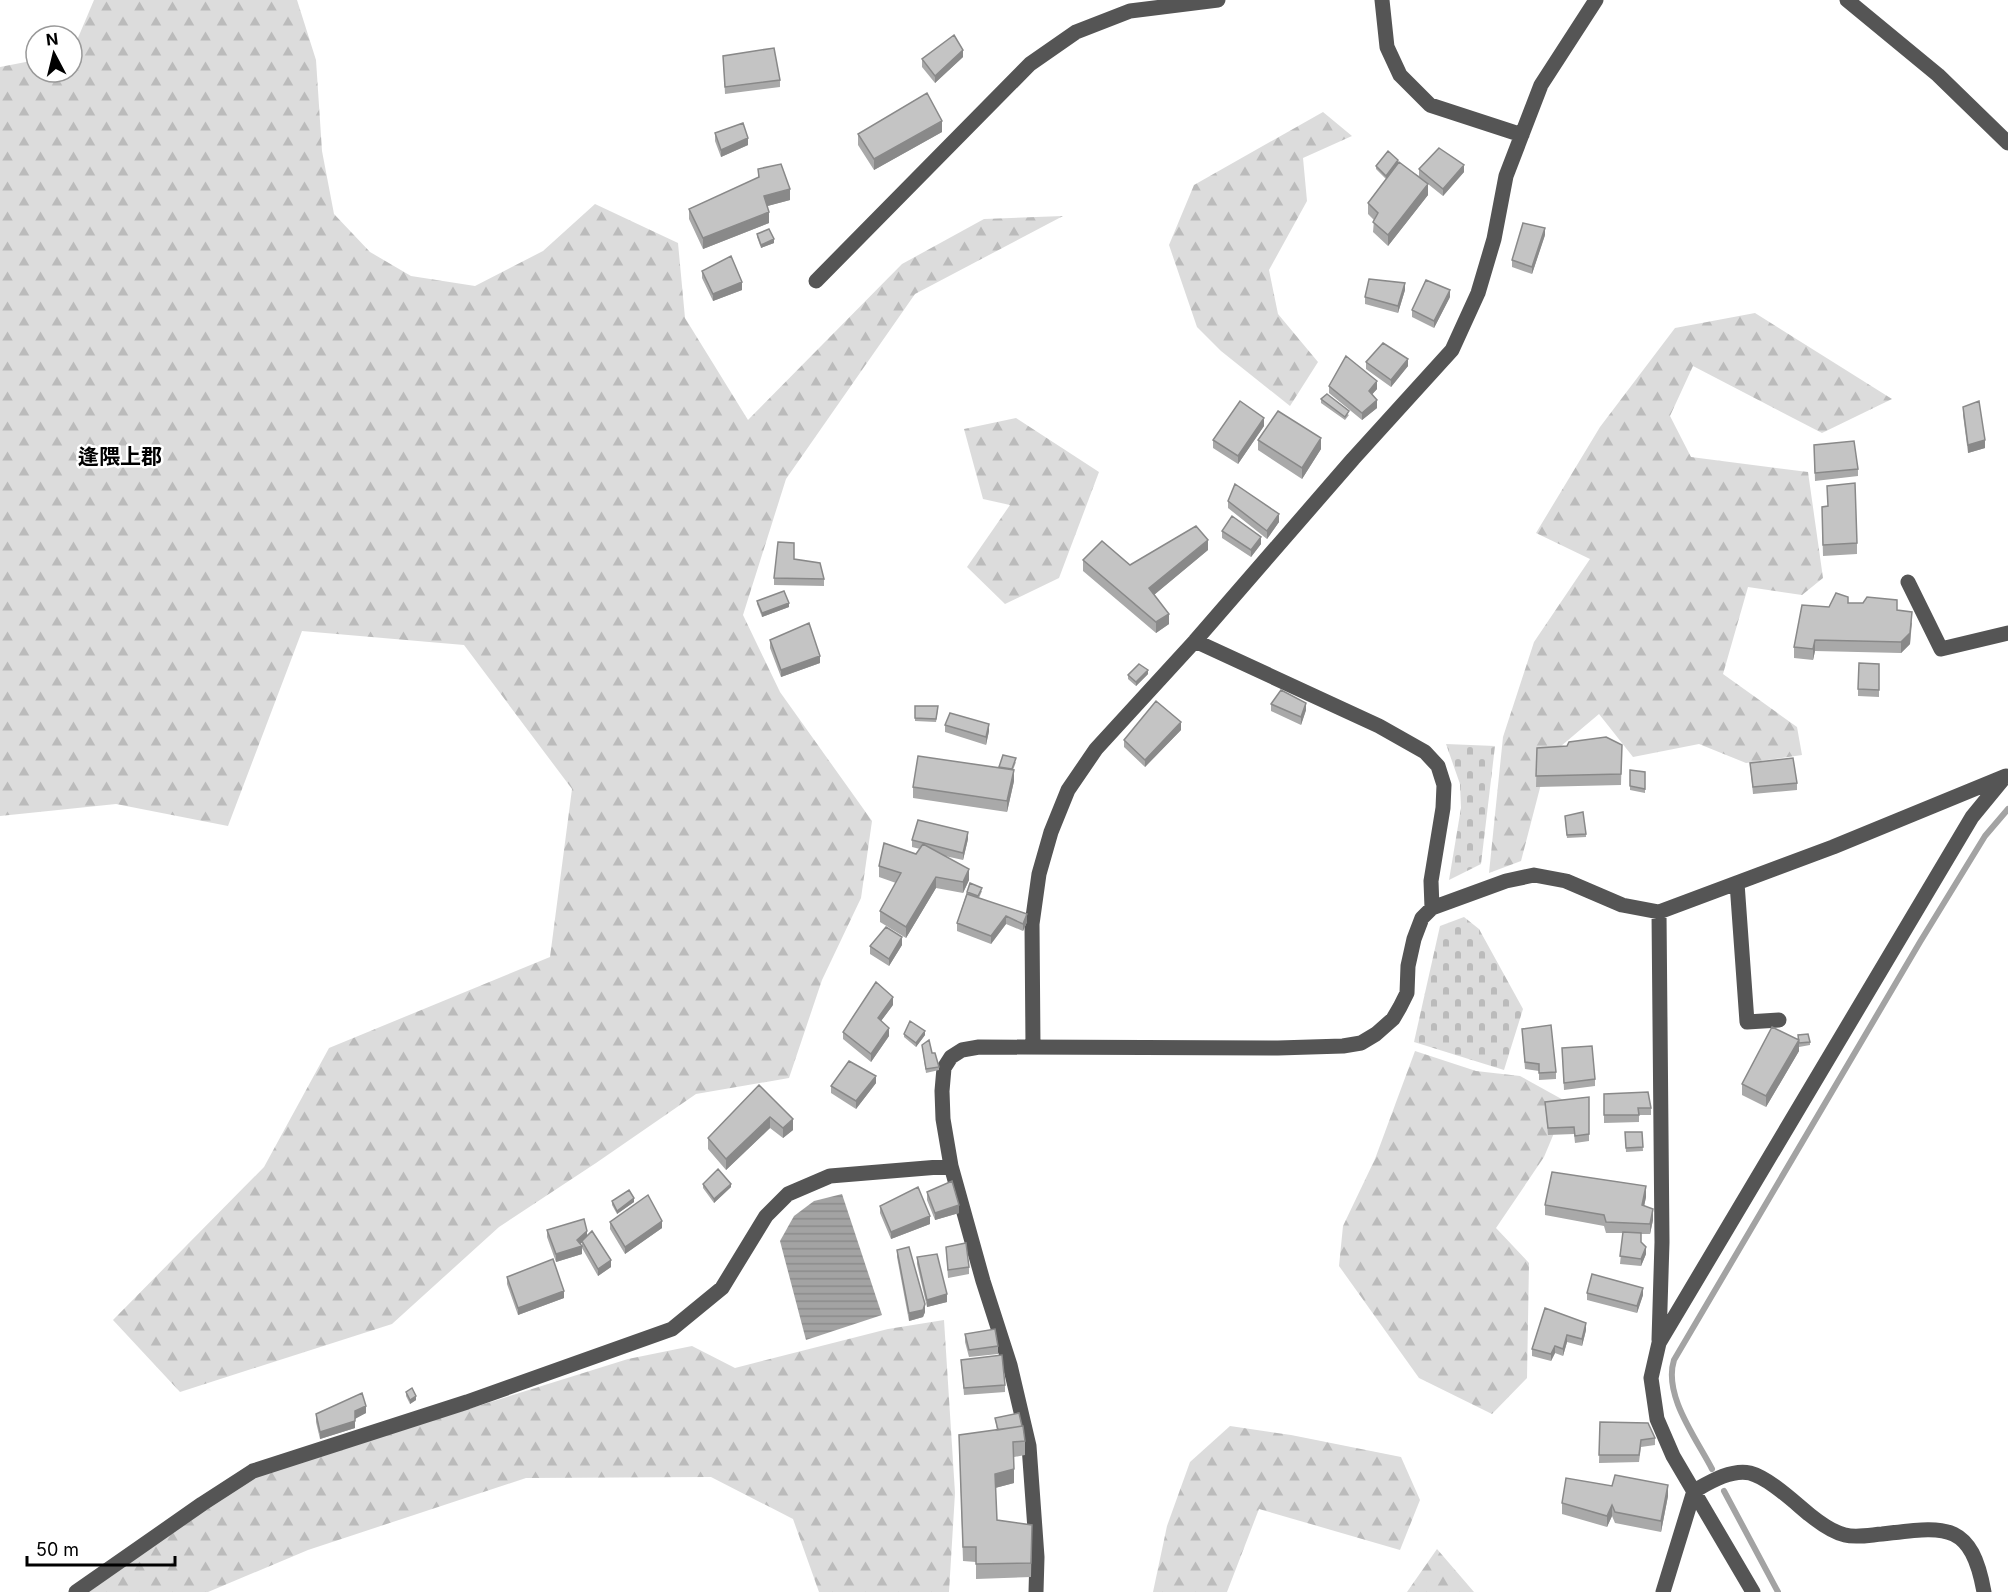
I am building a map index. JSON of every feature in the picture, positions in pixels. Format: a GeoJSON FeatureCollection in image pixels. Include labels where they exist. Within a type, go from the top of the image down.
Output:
{"type":"FeatureCollection","features":[{"type":"Feature","properties":{"kind":"street"},"geometry":{"type":"LineString","coordinates":[[816,281],[1029,64],[1076,32],[1130,11],[1218,0]]}},
{"type":"Feature","properties":{"kind":"street"},"geometry":{"type":"LineString","coordinates":[[1382,0],[1387,47],[1400,75],[1430,105],[1522,135]]}},
{"type":"Feature","properties":{"kind":"street"},"geometry":{"type":"LineString","coordinates":[[1033,1047],[1032,924],[1039,874],[1051,832],[1068,790],[1096,748],[1195,641],[1353,459],[1452,350],[1478,293],[1494,239],[1506,176],[1541,85],[1596,0]]}},
{"type":"Feature","properties":{"kind":"street"},"geometry":{"type":"LineString","coordinates":[[1847,0],[1938,75],[2008,143]]}},
{"type":"Feature","properties":{"kind":"street"},"geometry":{"type":"LineString","coordinates":[[1908,582],[1941,650],[2008,633]]}},
{"type":"Feature","properties":{"kind":"street"},"geometry":{"type":"LineString","coordinates":[[1195,641],[1379,726],[1425,752],[1438,766],[1443,785],[1443,808],[1431,881],[1432,908]]}},
{"type":"Feature","properties":{"kind":"street"},"geometry":{"type":"LineString","coordinates":[[1036,1592],[1037,1557],[1029,1446],[1010,1365],[983,1281],[951,1166],[943,1119],[944,1068],[951,1057],[962,1050],[980,1047],[1278,1048],[1343,1046],[1361,1043],[1393,1019],[1400,1007],[1407,993],[1408,966],[1414,939],[1422,918],[1432,908],[1506,881],[1534,875],[1566,881],[1622,905],[1659,912],[1833,847],[2007,775]]}},
{"type":"Feature","properties":{"kind":"street"},"geometry":{"type":"LineString","coordinates":[[1659,1342],[1972,817],[2007,775]]}},
{"type":"Feature","properties":{"kind":"street"},"geometry":{"type":"LineString","coordinates":[[1737,883],[1747,1022],[1779,1020]]}},
{"type":"Feature","properties":{"kind":"street"},"geometry":{"type":"LineString","coordinates":[[1659,912],[1662,1242],[1659,1342],[1651,1378],[1657,1419],[1673,1456],[1754,1592]]}},
{"type":"Feature","properties":{"kind":"street"},"geometry":{"type":"LineString","coordinates":[[76,1592],[253,1471],[467,1402],[672,1329],[722,1288],[766,1216],[788,1194],[830,1176],[951,1166]]}},
{"type":"Feature","properties":{"kind":"street"},"geometry":{"type":"LineString","coordinates":[[1663,1592],[1694,1491],[1713,1480],[1734,1473],[1750,1473],[1767,1482],[1825,1526],[1846,1535],[1866,1536],[1932,1528],[1944,1530],[1968,1543],[1981,1576],[1984,1592]]}},
{"type":"Feature","properties":{"kind":"green space"},"geometry":{"type":"Polygon","coordinates":[[[94,0],[297,0],[316,60],[322,151],[334,214],[370,252],[411,276],[475,286],[543,251],[595,204],[678,243],[685,318],[748,420],[902,264],[984,219],[1063,216],[915,294],[786,479],[743,615],[780,692],[872,821],[861,898],[822,980],[789,1078],[696,1094],[499,1227],[392,1324],[180,1392],[113,1320],[264,1167],[329,1048],[550,957],[572,789],[464,645],[302,631],[228,826],[116,804],[0,816],[0,67],[24,62],[24,84],[84,84],[84,24],[94,0]]]}},
{"type":"Feature","properties":{"kind":"green space"},"geometry":{"type":"Polygon","coordinates":[[[1323,112],[1352,136],[1303,158],[1307,201],[1269,270],[1278,314],[1318,362],[1290,406],[1221,351],[1197,327],[1169,245],[1194,185],[1323,112]]]}},
{"type":"Feature","properties":{"kind":"green space"},"geometry":{"type":"Polygon","coordinates":[[[1755,313],[1892,399],[1822,433],[1693,366],[1670,416],[1691,457],[1808,472],[1823,578],[1802,595],[1748,587],[1723,674],[1797,727],[1802,755],[1746,763],[1699,744],[1633,757],[1599,714],[1548,757],[1521,861],[1489,873],[1503,737],[1534,642],[1590,559],[1536,533],[1600,427],[1675,328],[1755,313]]]}},
{"type":"Feature","properties":{"kind":"green space"},"geometry":{"type":"Polygon","coordinates":[[[1016,418],[1099,472],[1059,578],[1005,604],[967,567],[1010,505],[983,499],[964,429],[1016,418]]]}},
{"type":"Feature","properties":{"kind":"green space"},"geometry":{"type":"Polygon","coordinates":[[[1446,744],[1495,746],[1481,864],[1449,880],[1461,808],[1460,784],[1446,744]]]}},
{"type":"Feature","properties":{"kind":"green space"},"geometry":{"type":"Polygon","coordinates":[[[1464,917],[1479,929],[1523,1009],[1504,1070],[1414,1042],[1440,926],[1464,917]]]}},
{"type":"Feature","properties":{"kind":"green space"},"geometry":{"type":"Polygon","coordinates":[[[1415,1051],[1476,1071],[1520,1076],[1567,1102],[1544,1157],[1496,1228],[1529,1263],[1527,1378],[1492,1414],[1419,1378],[1339,1266],[1343,1226],[1375,1159],[1415,1051]]]}},
{"type":"Feature","properties":{"kind":"green space"},"geometry":{"type":"Polygon","coordinates":[[[944,1320],[955,1493],[949,1592],[819,1592],[793,1519],[711,1477],[526,1478],[308,1550],[208,1592],[88,1592],[254,1476],[628,1359],[692,1346],[735,1368],[888,1329],[944,1320]]]}},
{"type":"Feature","properties":{"kind":"green space"},"geometry":{"type":"Polygon","coordinates":[[[1230,1426],[1291,1435],[1401,1457],[1420,1500],[1400,1550],[1259,1509],[1227,1592],[1153,1592],[1167,1526],[1190,1462],[1230,1426]]]}},
{"type":"Feature","properties":{"kind":"green space"},"geometry":{"type":"Polygon","coordinates":[[[1437,1549],[1474,1592],[1407,1592],[1437,1549]]]}},
{"type":"Feature","properties":{"kind":"shaded area"},"geometry":{"type":"Polygon","coordinates":[[[842,1194],[882,1315],[806,1340],[780,1241],[794,1216],[814,1201],[842,1194]]]}},
{"type":"Feature","properties":{"kind":"building"},"geometry":{"type":"Polygon","coordinates":[[[954,35],[963,50],[935,76],[922,59],[954,35]]]}},
{"type":"Feature","properties":{"kind":"building"},"geometry":{"type":"Polygon","coordinates":[[[774,48],[780,80],[725,87],[723,56],[774,48]]]}},
{"type":"Feature","properties":{"kind":"building"},"geometry":{"type":"Polygon","coordinates":[[[927,93],[942,121],[874,159],[858,134],[927,93]]]}},
{"type":"Feature","properties":{"kind":"building"},"geometry":{"type":"Polygon","coordinates":[[[743,123],[748,138],[721,150],[715,133],[743,123]]]}},
{"type":"Feature","properties":{"kind":"building"},"geometry":{"type":"Polygon","coordinates":[[[1439,148],[1464,165],[1443,189],[1419,169],[1439,148]]]}},
{"type":"Feature","properties":{"kind":"building"},"geometry":{"type":"Polygon","coordinates":[[[1388,151],[1398,160],[1386,176],[1376,166],[1388,151]]]}},
{"type":"Feature","properties":{"kind":"building"},"geometry":{"type":"Polygon","coordinates":[[[1399,162],[1428,184],[1388,235],[1373,222],[1378,213],[1368,203],[1399,162]]]}},
{"type":"Feature","properties":{"kind":"building"},"geometry":{"type":"Polygon","coordinates":[[[781,164],[790,189],[764,196],[769,212],[703,238],[689,209],[759,177],[758,169],[781,164]]]}},
{"type":"Feature","properties":{"kind":"building"},"geometry":{"type":"Polygon","coordinates":[[[1523,223],[1545,228],[1532,267],[1512,260],[1523,223]]]}},
{"type":"Feature","properties":{"kind":"building"},"geometry":{"type":"Polygon","coordinates":[[[769,229],[774,239],[761,245],[757,234],[769,229]]]}},
{"type":"Feature","properties":{"kind":"building"},"geometry":{"type":"Polygon","coordinates":[[[731,256],[742,282],[713,294],[702,271],[731,256]]]}},
{"type":"Feature","properties":{"kind":"building"},"geometry":{"type":"Polygon","coordinates":[[[1369,279],[1405,283],[1398,306],[1365,297],[1369,279]]]}},
{"type":"Feature","properties":{"kind":"building"},"geometry":{"type":"Polygon","coordinates":[[[1426,280],[1450,290],[1434,321],[1412,310],[1426,280]]]}},
{"type":"Feature","properties":{"kind":"building"},"geometry":{"type":"Polygon","coordinates":[[[1383,343],[1408,359],[1391,380],[1366,362],[1383,343]]]}},
{"type":"Feature","properties":{"kind":"building"},"geometry":{"type":"Polygon","coordinates":[[[1346,356],[1377,381],[1369,391],[1377,400],[1362,413],[1329,386],[1346,356]]]}},
{"type":"Feature","properties":{"kind":"building"},"geometry":{"type":"Polygon","coordinates":[[[1327,394],[1349,411],[1345,417],[1321,399],[1327,394]]]}},
{"type":"Feature","properties":{"kind":"building"},"geometry":{"type":"Polygon","coordinates":[[[1240,401],[1264,418],[1238,456],[1213,440],[1240,401]]]}},
{"type":"Feature","properties":{"kind":"building"},"geometry":{"type":"Polygon","coordinates":[[[1979,401],[1985,440],[1968,445],[1963,407],[1979,401]]]}},
{"type":"Feature","properties":{"kind":"building"},"geometry":{"type":"Polygon","coordinates":[[[1278,411],[1321,438],[1302,468],[1258,440],[1278,411]]]}},
{"type":"Feature","properties":{"kind":"building"},"geometry":{"type":"Polygon","coordinates":[[[1854,441],[1858,469],[1815,473],[1814,445],[1854,441]]]}},
{"type":"Feature","properties":{"kind":"building"},"geometry":{"type":"Polygon","coordinates":[[[1855,483],[1857,543],[1823,545],[1822,507],[1828,506],[1827,486],[1855,483]]]}},
{"type":"Feature","properties":{"kind":"building"},"geometry":{"type":"Polygon","coordinates":[[[1235,484],[1279,514],[1267,531],[1228,501],[1235,484]]]}},
{"type":"Feature","properties":{"kind":"building"},"geometry":{"type":"Polygon","coordinates":[[[1232,516],[1261,537],[1251,550],[1222,531],[1232,516]]]}},
{"type":"Feature","properties":{"kind":"building"},"geometry":{"type":"Polygon","coordinates":[[[1196,526],[1208,540],[1149,588],[1169,614],[1156,622],[1083,560],[1102,541],[1130,565],[1196,526]]]}},
{"type":"Feature","properties":{"kind":"building"},"geometry":{"type":"Polygon","coordinates":[[[778,542],[794,543],[794,559],[820,563],[824,579],[774,578],[778,542]]]}},
{"type":"Feature","properties":{"kind":"building"},"geometry":{"type":"Polygon","coordinates":[[[784,591],[789,603],[762,613],[757,601],[784,591]]]}},
{"type":"Feature","properties":{"kind":"building"},"geometry":{"type":"Polygon","coordinates":[[[1836,593],[1848,597],[1848,603],[1863,603],[1867,597],[1897,600],[1897,610],[1912,612],[1910,633],[1901,642],[1815,640],[1813,649],[1794,647],[1802,605],[1829,607],[1836,593]]]}},
{"type":"Feature","properties":{"kind":"building"},"geometry":{"type":"Polygon","coordinates":[[[809,623],[820,656],[781,670],[770,640],[809,623]]]}},
{"type":"Feature","properties":{"kind":"building"},"geometry":{"type":"Polygon","coordinates":[[[1859,663],[1879,664],[1879,690],[1858,689],[1859,663]]]}},
{"type":"Feature","properties":{"kind":"building"},"geometry":{"type":"Polygon","coordinates":[[[1139,664],[1148,670],[1136,682],[1128,675],[1139,664]]]}},
{"type":"Feature","properties":{"kind":"building"},"geometry":{"type":"Polygon","coordinates":[[[1281,690],[1306,703],[1301,717],[1271,704],[1281,690]]]}},
{"type":"Feature","properties":{"kind":"building"},"geometry":{"type":"Polygon","coordinates":[[[1156,701],[1181,722],[1145,760],[1124,740],[1156,701]]]}},
{"type":"Feature","properties":{"kind":"building"},"geometry":{"type":"Polygon","coordinates":[[[915,706],[938,706],[936,719],[915,718],[915,706]]]}},
{"type":"Feature","properties":{"kind":"building"},"geometry":{"type":"Polygon","coordinates":[[[950,713],[989,724],[986,737],[945,725],[950,713]]]}},
{"type":"Feature","properties":{"kind":"building"},"geometry":{"type":"Polygon","coordinates":[[[1606,737],[1622,745],[1621,774],[1536,776],[1537,748],[1567,746],[1569,742],[1606,737]]]}},
{"type":"Feature","properties":{"kind":"building"},"geometry":{"type":"Polygon","coordinates":[[[1003,755],[1016,758],[1012,769],[999,767],[1003,755]]]}},
{"type":"Feature","properties":{"kind":"building"},"geometry":{"type":"Polygon","coordinates":[[[918,756],[1014,770],[1007,801],[913,787],[918,756]]]}},
{"type":"Feature","properties":{"kind":"building"},"geometry":{"type":"Polygon","coordinates":[[[1793,758],[1797,783],[1753,787],[1750,763],[1793,758]]]}},
{"type":"Feature","properties":{"kind":"building"},"geometry":{"type":"Polygon","coordinates":[[[1630,770],[1645,772],[1645,789],[1630,786],[1630,770]]]}},
{"type":"Feature","properties":{"kind":"building"},"geometry":{"type":"Polygon","coordinates":[[[1583,812],[1586,834],[1567,835],[1565,816],[1583,812]]]}},
{"type":"Feature","properties":{"kind":"building"},"geometry":{"type":"Polygon","coordinates":[[[918,820],[968,832],[963,853],[912,840],[918,820]]]}},
{"type":"Feature","properties":{"kind":"building"},"geometry":{"type":"Polygon","coordinates":[[[884,843],[916,854],[923,844],[969,869],[963,882],[936,877],[906,927],[880,911],[901,873],[879,866],[884,843]]]}},
{"type":"Feature","properties":{"kind":"building"},"geometry":{"type":"Polygon","coordinates":[[[970,883],[982,888],[978,896],[967,892],[970,883]]]}},
{"type":"Feature","properties":{"kind":"building"},"geometry":{"type":"Polygon","coordinates":[[[967,894],[1027,914],[1023,924],[1006,916],[991,936],[957,923],[967,894]]]}},
{"type":"Feature","properties":{"kind":"building"},"geometry":{"type":"Polygon","coordinates":[[[886,927],[902,937],[889,959],[870,946],[886,927]]]}},
{"type":"Feature","properties":{"kind":"building"},"geometry":{"type":"Polygon","coordinates":[[[876,982],[893,997],[878,1018],[889,1028],[871,1054],[843,1032],[876,982]]]}},
{"type":"Feature","properties":{"kind":"building"},"geometry":{"type":"Polygon","coordinates":[[[910,1021],[925,1031],[916,1043],[904,1034],[910,1021]]]}},
{"type":"Feature","properties":{"kind":"building"},"geometry":{"type":"Polygon","coordinates":[[[1551,1025],[1556,1072],[1539,1073],[1539,1064],[1525,1062],[1522,1029],[1551,1025]]]}},
{"type":"Feature","properties":{"kind":"building"},"geometry":{"type":"Polygon","coordinates":[[[1772,1027],[1799,1040],[1766,1096],[1742,1084],[1772,1027]]]}},
{"type":"Feature","properties":{"kind":"building"},"geometry":{"type":"Polygon","coordinates":[[[1808,1034],[1810,1042],[1799,1043],[1798,1035],[1808,1034]]]}},
{"type":"Feature","properties":{"kind":"building"},"geometry":{"type":"Polygon","coordinates":[[[929,1040],[939,1067],[926,1069],[922,1045],[929,1040]]]}},
{"type":"Feature","properties":{"kind":"building"},"geometry":{"type":"Polygon","coordinates":[[[1592,1046],[1595,1079],[1564,1083],[1562,1048],[1592,1046]]]}},
{"type":"Feature","properties":{"kind":"building"},"geometry":{"type":"Polygon","coordinates":[[[849,1061],[876,1076],[856,1101],[831,1086],[849,1061]]]}},
{"type":"Feature","properties":{"kind":"building"},"geometry":{"type":"Polygon","coordinates":[[[759,1085],[793,1119],[783,1128],[770,1117],[726,1159],[708,1138],[759,1085]]]}},
{"type":"Feature","properties":{"kind":"building"},"geometry":{"type":"Polygon","coordinates":[[[1648,1092],[1651,1108],[1638,1108],[1639,1115],[1604,1115],[1604,1094],[1648,1092]]]}},
{"type":"Feature","properties":{"kind":"building"},"geometry":{"type":"Polygon","coordinates":[[[1589,1097],[1589,1134],[1575,1136],[1574,1127],[1548,1128],[1545,1102],[1589,1097]]]}},
{"type":"Feature","properties":{"kind":"building"},"geometry":{"type":"Polygon","coordinates":[[[1625,1132],[1642,1132],[1643,1147],[1626,1148],[1625,1132]]]}},
{"type":"Feature","properties":{"kind":"building"},"geometry":{"type":"Polygon","coordinates":[[[718,1169],[731,1184],[714,1199],[703,1184],[718,1169]]]}},
{"type":"Feature","properties":{"kind":"building"},"geometry":{"type":"Polygon","coordinates":[[[1552,1172],[1646,1186],[1642,1205],[1653,1209],[1650,1224],[1606,1222],[1604,1215],[1545,1205],[1552,1172]]]}},
{"type":"Feature","properties":{"kind":"building"},"geometry":{"type":"Polygon","coordinates":[[[952,1181],[959,1205],[935,1213],[927,1192],[952,1181]]]}},
{"type":"Feature","properties":{"kind":"building"},"geometry":{"type":"Polygon","coordinates":[[[918,1187],[930,1216],[891,1232],[880,1206],[918,1187]]]}},
{"type":"Feature","properties":{"kind":"building"},"geometry":{"type":"Polygon","coordinates":[[[629,1190],[634,1198],[617,1211],[612,1201],[629,1190]]]}},
{"type":"Feature","properties":{"kind":"building"},"geometry":{"type":"Polygon","coordinates":[[[648,1195],[662,1221],[625,1247],[610,1222],[648,1195]]]}},
{"type":"Feature","properties":{"kind":"building"},"geometry":{"type":"Polygon","coordinates":[[[584,1219],[587,1231],[577,1240],[582,1246],[556,1254],[547,1230],[584,1219]]]}},
{"type":"Feature","properties":{"kind":"building"},"geometry":{"type":"Polygon","coordinates":[[[592,1231],[611,1260],[598,1269],[582,1241],[592,1231]]]}},
{"type":"Feature","properties":{"kind":"building"},"geometry":{"type":"Polygon","coordinates":[[[1623,1232],[1641,1233],[1641,1242],[1646,1247],[1641,1259],[1620,1256],[1623,1232]]]}},
{"type":"Feature","properties":{"kind":"building"},"geometry":{"type":"Polygon","coordinates":[[[966,1243],[969,1267],[948,1270],[946,1247],[966,1243]]]}},
{"type":"Feature","properties":{"kind":"building"},"geometry":{"type":"Polygon","coordinates":[[[909,1247],[925,1304],[923,1310],[909,1313],[897,1250],[909,1247]]]}},
{"type":"Feature","properties":{"kind":"building"},"geometry":{"type":"Polygon","coordinates":[[[937,1254],[947,1294],[927,1300],[917,1257],[937,1254]]]}},
{"type":"Feature","properties":{"kind":"building"},"geometry":{"type":"Polygon","coordinates":[[[553,1259],[564,1291],[518,1308],[507,1277],[553,1259]]]}},
{"type":"Feature","properties":{"kind":"building"},"geometry":{"type":"Polygon","coordinates":[[[1592,1274],[1643,1288],[1637,1306],[1587,1293],[1592,1274]]]}},
{"type":"Feature","properties":{"kind":"building"},"geometry":{"type":"Polygon","coordinates":[[[1545,1308],[1586,1323],[1582,1339],[1567,1335],[1563,1349],[1555,1346],[1551,1354],[1532,1349],[1545,1308]]]}},
{"type":"Feature","properties":{"kind":"building"},"geometry":{"type":"Polygon","coordinates":[[[995,1329],[998,1346],[969,1350],[965,1334],[995,1329]]]}},
{"type":"Feature","properties":{"kind":"building"},"geometry":{"type":"Polygon","coordinates":[[[1002,1355],[1005,1385],[964,1388],[961,1360],[1002,1355]]]}},
{"type":"Feature","properties":{"kind":"building"},"geometry":{"type":"Polygon","coordinates":[[[412,1388],[416,1396],[410,1400],[406,1392],[412,1388]]]}},
{"type":"Feature","properties":{"kind":"building"},"geometry":{"type":"Polygon","coordinates":[[[362,1393],[366,1406],[355,1411],[355,1421],[320,1432],[316,1414],[362,1393]]]}},
{"type":"Feature","properties":{"kind":"building"},"geometry":{"type":"Polygon","coordinates":[[[1019,1413],[1022,1426],[998,1430],[995,1418],[1019,1413]]]}},
{"type":"Feature","properties":{"kind":"building"},"geometry":{"type":"Polygon","coordinates":[[[1600,1422],[1648,1423],[1655,1438],[1641,1440],[1639,1455],[1599,1455],[1600,1422]]]}},
{"type":"Feature","properties":{"kind":"building"},"geometry":{"type":"Polygon","coordinates":[[[1023,1426],[1025,1441],[1013,1442],[1014,1469],[995,1474],[997,1520],[1032,1525],[1031,1563],[976,1564],[976,1547],[963,1547],[959,1435],[1023,1426]]]}},
{"type":"Feature","properties":{"kind":"building"},"geometry":{"type":"Polygon","coordinates":[[[1615,1475],[1668,1485],[1661,1521],[1615,1512],[1612,1505],[1607,1516],[1562,1503],[1566,1478],[1612,1486],[1615,1475]]]}},
{"type":"Feature","properties":{"kind":"waterway"},"geometry":{"type":"LineString","coordinates":[[1712,1469],[1677,1402],[1673,1387],[1674,1360],[1920,942],[1985,836],[2008,809]]}},
{"type":"Feature","properties":{"kind":"waterway"},"geometry":{"type":"LineString","coordinates":[[1724,1491],[1778,1592]]}},
{"type":"Feature","properties":{"kind":"district","name":"逢隈上郡"},"geometry":{"type":"Point","coordinates":[120,457]}}]}
